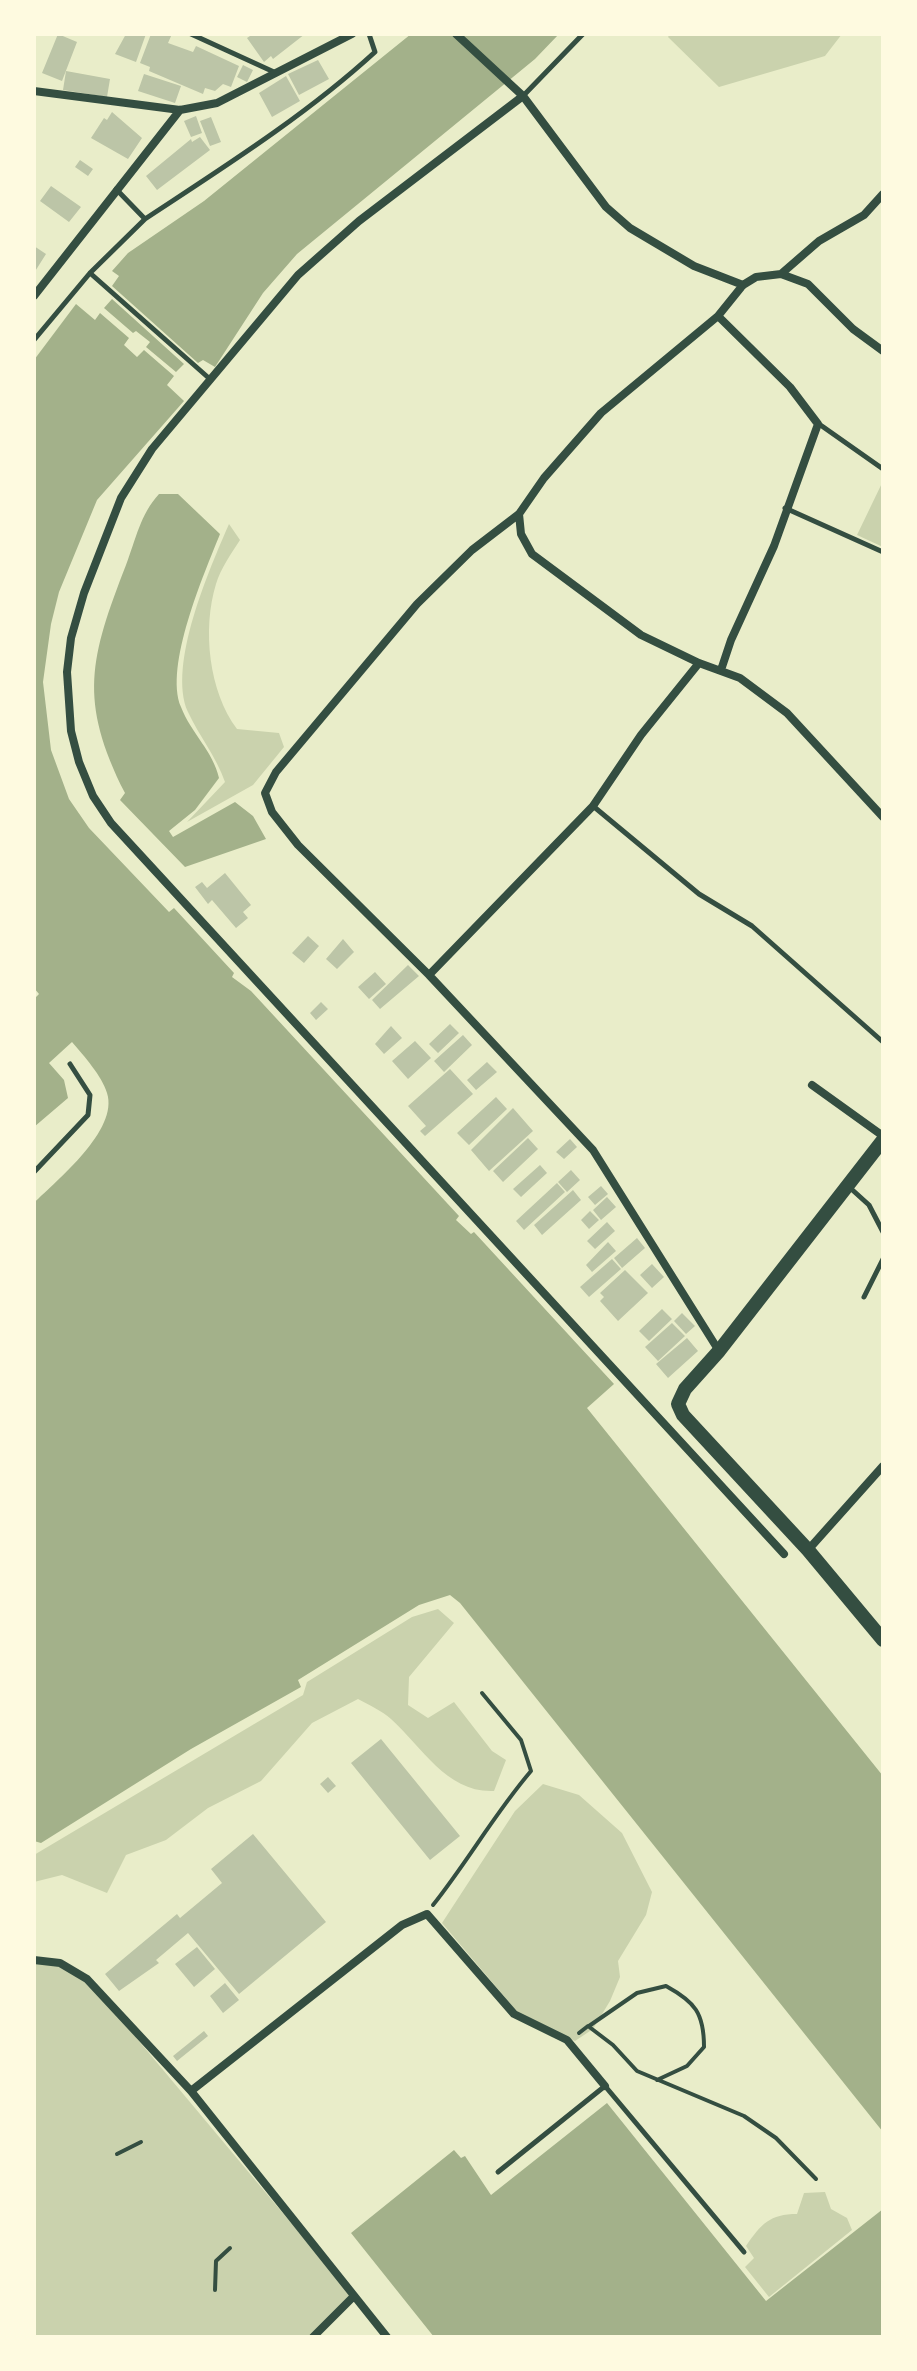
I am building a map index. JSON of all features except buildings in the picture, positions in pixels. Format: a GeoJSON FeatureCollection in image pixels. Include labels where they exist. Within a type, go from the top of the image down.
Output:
{"type":"FeatureCollection","features":[{"type":"Feature","properties":{"kind":"main road"},"geometry":{"type":"LineString","coordinates":[[882,1143],[719,1351],[680,1396],[680,1410],[808,1550],[883,1640]]}},
{"type":"Feature","properties":{"kind":"street"},"geometry":{"type":"LineString","coordinates":[[34,91],[180,110],[217,103],[352,34]]}},
{"type":"Feature","properties":{"kind":"street"},"geometry":{"type":"LineString","coordinates":[[456,34],[523,96],[606,207],[630,228],[694,266],[743,285]]}},
{"type":"Feature","properties":{"kind":"street"},"geometry":{"type":"LineString","coordinates":[[523,96],[359,221],[298,275],[152,449],[121,498],[71,638],[67,672],[71,731],[93,796],[111,823],[784,1554]]}},
{"type":"Feature","properties":{"kind":"street"},"geometry":{"type":"LineString","coordinates":[[34,296],[180,110]]}},
{"type":"Feature","properties":{"kind":"street"},"geometry":{"type":"LineString","coordinates":[[781,274],[819,241],[864,215],[883,194]]}},
{"type":"Feature","properties":{"kind":"street"},"geometry":{"type":"LineString","coordinates":[[719,1351],[593,1150],[429,975],[298,845],[272,812],[265,793],[276,772],[417,604],[472,550],[519,514],[544,478],[601,413],[718,316],[743,285],[756,277],[781,274],[808,284],[853,329],[883,351]]}},
{"type":"Feature","properties":{"kind":"street"},"geometry":{"type":"LineString","coordinates":[[718,316],[790,387],[818,424],[785,508],[774,546],[731,640],[721,670]]}},
{"type":"Feature","properties":{"kind":"street"},"geometry":{"type":"LineString","coordinates":[[519,514],[521,534],[532,554],[641,635],[699,663],[740,678],[787,713],[883,817]]}},
{"type":"Feature","properties":{"kind":"street"},"geometry":{"type":"LineString","coordinates":[[429,975],[593,806],[641,735],[699,663]]}},
{"type":"Feature","properties":{"kind":"street"},"geometry":{"type":"LineString","coordinates":[[812,1085],[882,1143]]}},
{"type":"Feature","properties":{"kind":"street"},"geometry":{"type":"LineString","coordinates":[[808,1550],[883,1466]]}},
{"type":"Feature","properties":{"kind":"street"},"geometry":{"type":"LineString","coordinates":[[191,2091],[402,1925],[427,1914],[514,2014],[567,2040],[605,2086]]}},
{"type":"Feature","properties":{"kind":"street"},"geometry":{"type":"LineString","coordinates":[[34,1960],[60,1963],[87,1979],[191,2091],[387,2337]]}},
{"type":"Feature","properties":{"kind":"street"},"geometry":{"type":"LineString","coordinates":[[313,2337],[353,2297]]}},
{"type":"Feature","properties":{"kind":"lane"},"geometry":{"type":"LineString","coordinates":[[191,34],[274,72]]}},
{"type":"Feature","properties":{"kind":"lane"},"geometry":{"type":"LineString","coordinates":[[34,340],[90,273],[145,219],[274,133],[360,66],[375,52],[369,34]]}},
{"type":"Feature","properties":{"kind":"lane"},"geometry":{"type":"LineString","coordinates":[[523,96],[583,34]]}},
{"type":"Feature","properties":{"kind":"lane"},"geometry":{"type":"LineString","coordinates":[[116,188],[145,219]]}},
{"type":"Feature","properties":{"kind":"lane"},"geometry":{"type":"LineString","coordinates":[[90,273],[211,380]]}},
{"type":"Feature","properties":{"kind":"lane"},"geometry":{"type":"LineString","coordinates":[[818,424],[883,469]]}},
{"type":"Feature","properties":{"kind":"lane"},"geometry":{"type":"LineString","coordinates":[[785,508],[883,552]]}},
{"type":"Feature","properties":{"kind":"lane"},"geometry":{"type":"LineString","coordinates":[[593,806],[699,894],[752,926],[883,1042]]}},
{"type":"Feature","properties":{"kind":"lane"},"geometry":{"type":"LineString","coordinates":[[34,1172],[88,1115],[90,1095],[70,1064]]}},
{"type":"Feature","properties":{"kind":"lane"},"geometry":{"type":"LineString","coordinates":[[847,1185],[869,1205],[883,1232]]}},
{"type":"Feature","properties":{"kind":"lane"},"geometry":{"type":"LineString","coordinates":[[864,1297],[883,1259]]}},
{"type":"Feature","properties":{"kind":"lane"},"geometry":{"type":"LineString","coordinates":[[498,2172],[605,2086],[744,2252]]}},
{"type":"Feature","properties":{"kind":"path"},"geometry":{"type":"LineString","coordinates":[[427,1914],[476,1851],[499,1809],[531,1771],[521,1740],[482,1693]]}},
{"type":"Feature","properties":{"kind":"path"},"geometry":{"type":"LineString","coordinates":[[567,2040],[637,1993],[666,1986],[691,2000],[704,2027],[704,2047],[687,2066],[657,2080]]}},
{"type":"Feature","properties":{"kind":"path"},"geometry":{"type":"LineString","coordinates":[[588,2026],[613,2045],[637,2071],[744,2116],[776,2138],[816,2179]]}},
{"type":"Feature","properties":{"kind":"path"},"geometry":{"type":"LineString","coordinates":[[117,2154],[141,2142]]}},
{"type":"Feature","properties":{"kind":"path"},"geometry":{"type":"LineString","coordinates":[[215,2290],[216,2261],[230,2248]]}},
{"type":"Feature","properties":{"kind":"shaded area"},"geometry":{"type":"Polygon","coordinates":[[[411,34],[559,34],[535,59],[297,254],[263,293],[215,367],[203,360],[198,363],[112,286],[119,276],[112,271],[128,253],[204,201],[411,34]]]}},
{"type":"Feature","properties":{"kind":"shaded area"},"geometry":{"type":"Polygon","coordinates":[[[670,34],[842,34],[825,56],[719,87],[668,37],[670,34]]]}},
{"type":"Feature","properties":{"kind":"shaded area"},"geometry":{"type":"Polygon","coordinates":[[[112,299],[184,364],[176,372],[146,347],[150,342],[136,331],[133,333],[104,308],[112,299]]]}},
{"type":"Feature","properties":{"kind":"shaded area"},"geometry":{"type":"Polygon","coordinates":[[[76,304],[95,320],[100,313],[129,338],[124,345],[137,357],[144,350],[174,376],[167,385],[184,401],[97,500],[59,592],[43,682],[51,750],[69,799],[89,828],[169,912],[174,908],[234,973],[232,977],[251,991],[459,1216],[456,1220],[471,1234],[474,1232],[614,1384],[587,1408],[883,1776],[883,2132],[460,1603],[450,1595],[419,1605],[298,1680],[301,1687],[191,1749],[41,1843],[34,1841],[34,1203],[84,1153],[104,1123],[108,1107],[107,1093],[101,1080],[72,1042],[49,1063],[64,1080],[68,1098],[34,1127],[34,999],[39,994],[34,988],[34,360],[76,304]]]}},
{"type":"Feature","properties":{"kind":"shaded area"},"geometry":{"type":"Polygon","coordinates":[[[883,481],[883,547],[857,535],[883,481]]]}},
{"type":"Feature","properties":{"kind":"shaded area"},"geometry":{"type":"Polygon","coordinates":[[[159,494],[178,494],[220,534],[188,620],[177,689],[185,716],[212,759],[219,778],[195,810],[169,831],[173,837],[235,802],[253,816],[266,839],[185,867],[120,800],[125,793],[100,731],[95,705],[97,653],[104,627],[139,528],[159,494]]]}},
{"type":"Feature","properties":{"kind":"shaded area"},"geometry":{"type":"Polygon","coordinates":[[[229,524],[240,540],[221,572],[212,602],[209,640],[214,679],[227,714],[237,729],[279,733],[284,747],[253,785],[187,822],[225,782],[188,712],[183,692],[183,669],[202,590],[229,524]]]}},
{"type":"Feature","properties":{"kind":"shaded area"},"geometry":{"type":"Polygon","coordinates":[[[438,1609],[454,1623],[409,1677],[408,1705],[428,1718],[454,1702],[492,1751],[506,1760],[494,1791],[477,1790],[449,1777],[391,1719],[358,1699],[312,1723],[261,1781],[208,1808],[166,1840],[126,1855],[107,1893],[62,1875],[34,1882],[34,1855],[303,1695],[307,1682],[412,1617],[438,1609]]]}},
{"type":"Feature","properties":{"kind":"shaded area"},"geometry":{"type":"Polygon","coordinates":[[[543,1784],[579,1795],[622,1833],[652,1892],[646,1915],[618,1961],[620,1977],[610,2001],[593,2029],[575,2041],[520,2015],[442,1923],[515,1811],[543,1784]]]}},
{"type":"Feature","properties":{"kind":"shaded area"},"geometry":{"type":"Polygon","coordinates":[[[34,1960],[60,1963],[87,1979],[353,2297],[314,2337],[34,2337],[34,1960]]]}},
{"type":"Feature","properties":{"kind":"shaded area"},"geometry":{"type":"Polygon","coordinates":[[[607,2103],[766,2301],[883,2209],[883,2337],[434,2337],[351,2233],[454,2150],[461,2158],[465,2156],[491,2195],[607,2103]]]}},
{"type":"Feature","properties":{"kind":"shaded area"},"geometry":{"type":"Polygon","coordinates":[[[825,2192],[831,2209],[847,2218],[852,2230],[769,2297],[745,2267],[754,2258],[746,2246],[756,2232],[773,2218],[797,2214],[804,2193],[825,2192]]]}}]}
